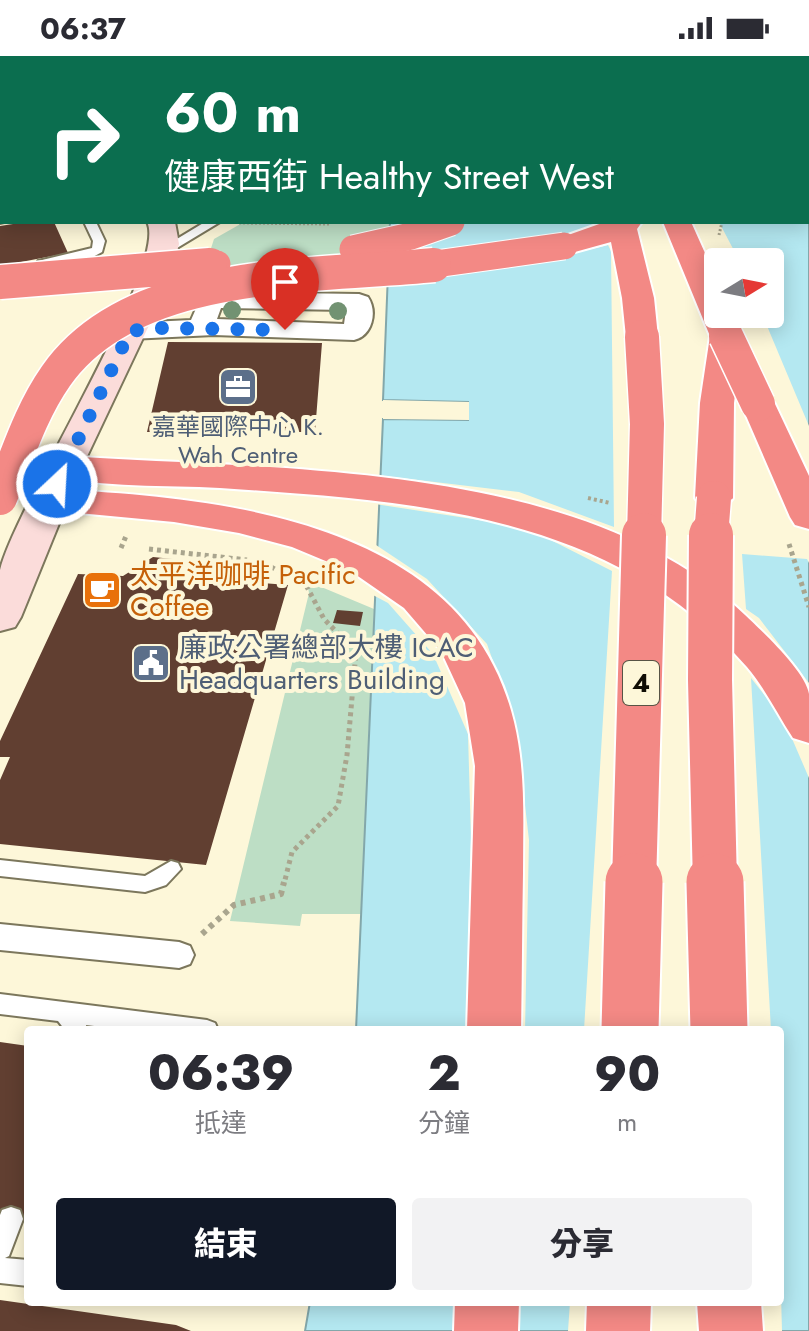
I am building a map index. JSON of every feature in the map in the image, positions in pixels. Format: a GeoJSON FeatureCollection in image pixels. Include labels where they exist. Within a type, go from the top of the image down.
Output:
{"type":"FeatureCollection","features":[{"type":"Feature","properties":{"kind":"highway"},"geometry":{"type":"LineString","coordinates":[[0,282],[328,253],[387,242],[445,224]]}},
{"type":"Feature","properties":{"kind":"highway","name":"4"},"geometry":{"type":"LineString","coordinates":[[621,224],[638,298],[647,424],[630,1026]]}},
{"type":"Feature","properties":{"kind":"highway"},"geometry":{"type":"LineString","coordinates":[[0,498],[54,378],[91,337],[140,309],[179,295],[229,285],[518,256],[599,236],[624,224]]}},
{"type":"Feature","properties":{"kind":"highway"},"geometry":{"type":"LineString","coordinates":[[678,224],[809,517]]}},
{"type":"Feature","properties":{"kind":"highway"},"geometry":{"type":"LineString","coordinates":[[719,1026],[710,695],[710,551],[717,403],[726,336]]}},
{"type":"Feature","properties":{"kind":"highway"},"geometry":{"type":"LineString","coordinates":[[57,484],[151,490],[340,485],[443,496],[520,512],[583,533],[668,577],[719,613],[770,665],[809,726]]}},
{"type":"Feature","properties":{"kind":"highway"},"geometry":{"type":"LineString","coordinates":[[151,490],[353,558],[407,589],[431,609],[464,652],[487,703],[498,762],[494,1026]]}},
{"type":"Feature","properties":{"kind":"highway"},"geometry":{"type":"LineString","coordinates":[[486,1331],[487,1306]]}},
{"type":"Feature","properties":{"kind":"highway"},"geometry":{"type":"LineString","coordinates":[[618,1331],[619,1306]]}},
{"type":"Feature","properties":{"kind":"highway"},"geometry":{"type":"LineString","coordinates":[[729,1306],[731,1331]]}},
{"type":"Feature","properties":{"kind":"main road"},"geometry":{"type":"LineString","coordinates":[[0,617],[57,484],[154,283],[162,236]]}},
{"type":"Feature","properties":{"kind":"main road"},"geometry":{"type":"LineString","coordinates":[[0,462],[57,484]]}},
{"type":"Feature","properties":{"kind":"main road"},"geometry":{"type":"LineString","coordinates":[[0,498],[57,484]]}},
{"type":"Feature","properties":{"kind":"street"},"geometry":{"type":"LineString","coordinates":[[135,321],[202,323],[313,337],[356,331],[359,302],[211,300],[202,323]]}},
{"type":"Feature","properties":{"kind":"street"},"geometry":{"type":"LineString","coordinates":[[0,937],[179,955]]}},
{"type":"Feature","properties":{"kind":"lane"},"geometry":{"type":"LineString","coordinates":[[0,274],[95,251],[100,244],[91,224]]}},
{"type":"Feature","properties":{"kind":"lane"},"geometry":{"type":"LineString","coordinates":[[162,236],[207,224]]}},
{"type":"Feature","properties":{"kind":"lane"},"geometry":{"type":"LineString","coordinates":[[0,868],[145,884],[171,869]]}},
{"type":"Feature","properties":{"kind":"lane"},"geometry":{"type":"LineString","coordinates":[[0,1004],[69,1021],[146,1026]]}},
{"type":"Feature","properties":{"kind":"lane"},"geometry":{"type":"LineString","coordinates":[[0,1247],[11,1219]]}},
{"type":"Feature","properties":{"kind":"lane"},"geometry":{"type":"LineString","coordinates":[[0,1270],[24,1273]]}},
{"type":"Feature","properties":{"kind":"path"},"geometry":{"type":"LineString","coordinates":[[720,229],[721,224]]}},
{"type":"Feature","properties":{"kind":"path"},"geometry":{"type":"LineString","coordinates":[[149,549],[261,561],[307,587],[324,619],[356,652],[347,755],[338,806],[292,852],[281,894],[234,905],[179,955]]}},
{"type":"Feature","properties":{"kind":"path"},"geometry":{"type":"LineString","coordinates":[[792,554],[809,607]]}},
{"type":"Feature","properties":{"kind":"green space"},"geometry":{"type":"Polygon","coordinates":[[[240,224],[390,224],[387,272],[204,270],[214,239],[240,224]]]}},
{"type":"Feature","properties":{"kind":"green space"},"geometry":{"type":"Polygon","coordinates":[[[307,581],[374,609],[361,914],[302,914],[300,926],[230,921],[309,593],[307,581]]]}},
{"type":"Feature","properties":{"kind":"water"},"geometry":{"type":"Polygon","coordinates":[[[390,224],[809,224],[809,1331],[305,1331],[309,1306],[784,1306],[784,1026],[356,1026],[383,419],[468,420],[468,402],[383,400],[390,224]]]}},
{"type":"Feature","properties":{"kind":"pier"},"geometry":{"type":"Polygon","coordinates":[[[598,224],[720,224],[733,248],[704,248],[704,328],[768,328],[809,426],[809,563],[807,559],[742,554],[746,609],[759,618],[809,683],[809,778],[784,720],[751,678],[771,1026],[584,1026],[612,571],[525,527],[375,504],[376,475],[519,492],[614,527],[611,251],[608,245],[571,254],[554,240],[598,224]]]}},
{"type":"Feature","properties":{"kind":"pier"},"geometry":{"type":"Polygon","coordinates":[[[383,400],[469,402],[469,420],[383,419],[383,415],[465,416],[465,406],[383,404],[383,400]]]}},
{"type":"Feature","properties":{"kind":"pier"},"geometry":{"type":"Polygon","coordinates":[[[373,543],[427,579],[487,644],[516,727],[529,840],[525,1026],[466,1026],[471,838],[468,734],[433,654],[388,603],[371,594],[373,543]]]}},
{"type":"Feature","properties":{"kind":"pier"},"geometry":{"type":"Polygon","coordinates":[[[570,1306],[781,1306],[782,1331],[568,1331],[570,1306]]]}},
{"type":"Feature","properties":{"kind":"building"},"geometry":{"type":"Polygon","coordinates":[[[55,224],[68,253],[0,266],[0,226],[55,224]]]}},
{"type":"Feature","properties":{"kind":"building","name":"嘉華國際中心 K. Wah Centre"},"geometry":{"type":"Polygon","coordinates":[[[168,342],[322,343],[315,432],[147,432],[168,342]]]}},
{"type":"Feature","properties":{"kind":"building","name":"廉政公署總部大樓 ICAC Headquarters Building"},"geometry":{"type":"Polygon","coordinates":[[[153,557],[260,568],[262,583],[288,585],[206,865],[0,844],[0,780],[10,757],[0,757],[0,741],[78,574],[123,576],[153,557]]]}},
{"type":"Feature","properties":{"kind":"building"},"geometry":{"type":"Polygon","coordinates":[[[337,610],[363,612],[360,626],[333,623],[337,610]]]}},
{"type":"Feature","properties":{"kind":"building"},"geometry":{"type":"Polygon","coordinates":[[[0,1042],[24,1045],[24,1221],[0,1217],[0,1042]]]}},
{"type":"Feature","properties":{"kind":"building"},"geometry":{"type":"Polygon","coordinates":[[[0,1300],[24,1303],[24,1306],[176,1325],[191,1331],[0,1331],[0,1300]]]}},
{"type":"Feature","properties":{"kind":"place","name":"嘉華國際中心 K. Wah Centre"},"geometry":{"type":"Point","coordinates":[238,387]}},
{"type":"Feature","properties":{"kind":"place","name":"太平洋咖啡 Pacific Coffee"},"geometry":{"type":"Point","coordinates":[102,590]}},
{"type":"Feature","properties":{"kind":"place","name":"廉政公署總部大樓 ICAC Headquarters Building"},"geometry":{"type":"Point","coordinates":[151,663]}},
{"type":"Feature","properties":{"kind":"route"},"geometry":{"type":"LineString","coordinates":[[57,484],[130,331],[158,328],[285,330]]}}]}
